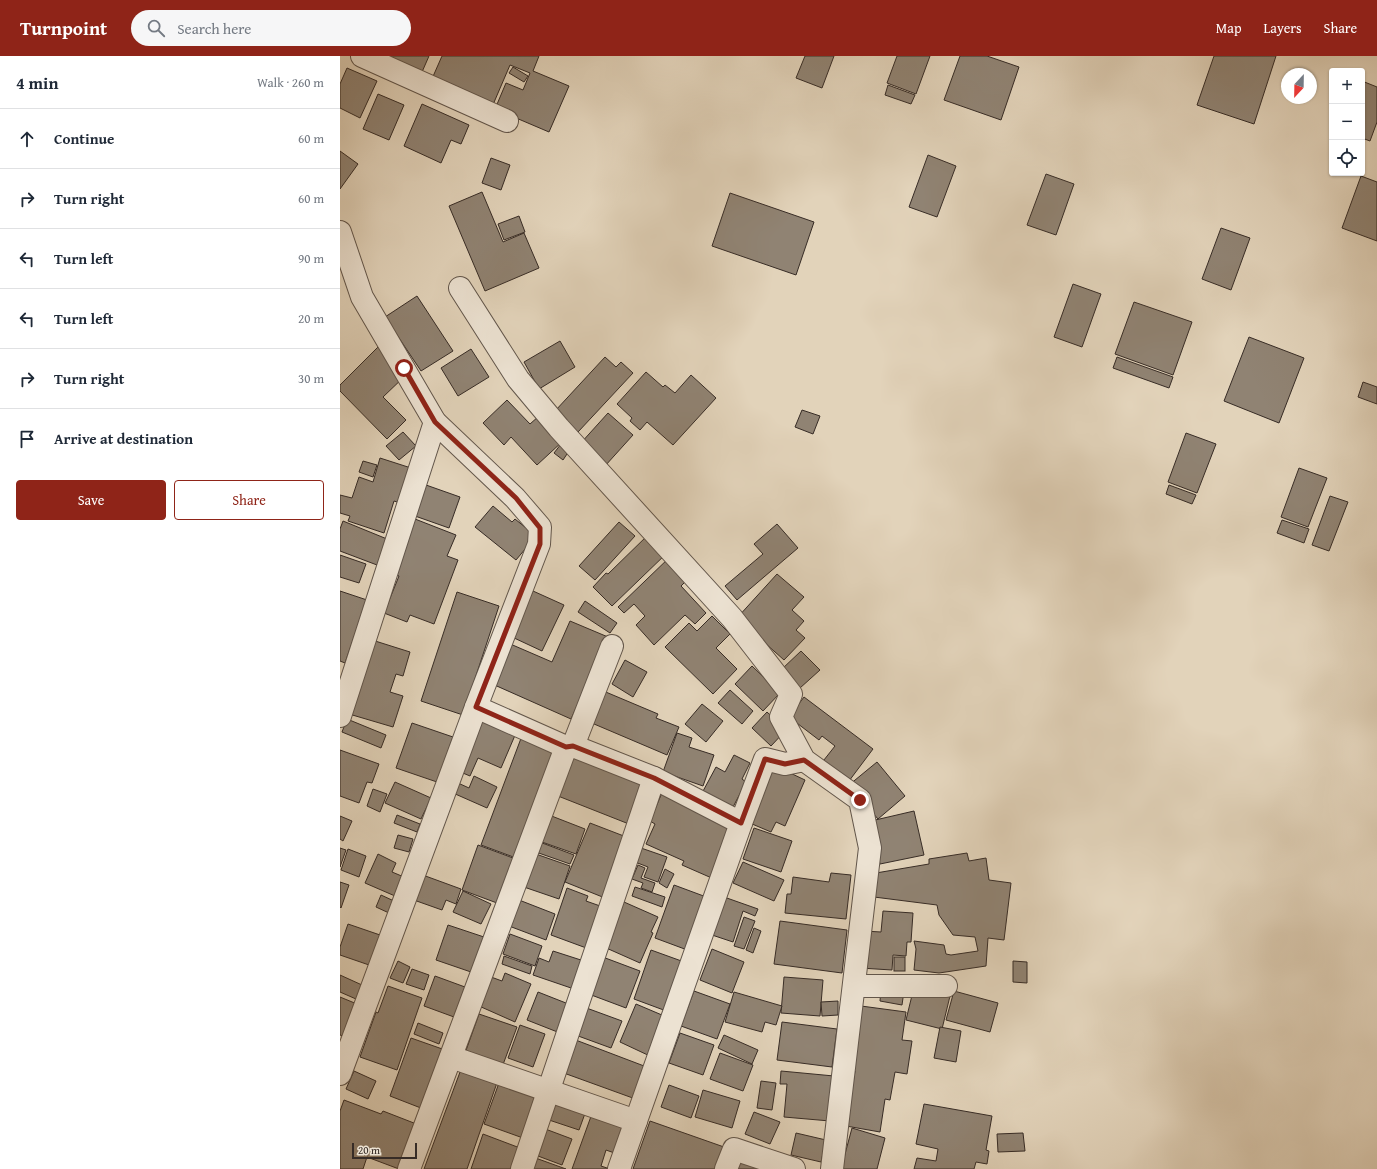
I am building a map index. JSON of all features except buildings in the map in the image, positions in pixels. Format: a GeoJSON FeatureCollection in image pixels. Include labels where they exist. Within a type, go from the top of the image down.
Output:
{"type":"FeatureCollection","features":[{"type":"Feature","properties":{"kind":"street"},"geometry":{"type":"LineString","coordinates":[[362,56],[507,121]]}},
{"type":"Feature","properties":{"kind":"street"},"geometry":{"type":"LineString","coordinates":[[340,232],[362,297],[435,422],[516,498],[540,528],[540,544],[476,707],[340,1074]]}},
{"type":"Feature","properties":{"kind":"street"},"geometry":{"type":"LineString","coordinates":[[460,288],[518,379],[559,428],[732,618],[792,694],[781,718],[804,760],[860,800],[870,848],[832,1169]]}},
{"type":"Feature","properties":{"kind":"street"},"geometry":{"type":"LineString","coordinates":[[340,716],[435,422]]}},
{"type":"Feature","properties":{"kind":"street"},"geometry":{"type":"LineString","coordinates":[[409,1169],[570,747],[612,646]]}},
{"type":"Feature","properties":{"kind":"street"},"geometry":{"type":"LineString","coordinates":[[476,707],[570,747],[654,778],[741,823]]}},
{"type":"Feature","properties":{"kind":"street"},"geometry":{"type":"LineString","coordinates":[[619,1169],[765,759],[785,764],[804,760]]}},
{"type":"Feature","properties":{"kind":"street"},"geometry":{"type":"LineString","coordinates":[[522,1169],[654,778]]}},
{"type":"Feature","properties":{"kind":"street"},"geometry":{"type":"LineString","coordinates":[[854,986],[946,986]]}},
{"type":"Feature","properties":{"kind":"street"},"geometry":{"type":"LineString","coordinates":[[451,1057],[636,1121]]}},
{"type":"Feature","properties":{"kind":"street"},"geometry":{"type":"LineString","coordinates":[[726,1169],[734,1149],[794,1169]]}},
{"type":"Feature","properties":{"kind":"route"},"geometry":{"type":"LineString","coordinates":[[404,368],[435,422],[516,498],[540,528],[540,544],[476,707],[566,747],[573,746],[654,778],[741,823],[765,759],[785,764],[804,760],[860,800]]}}]}
